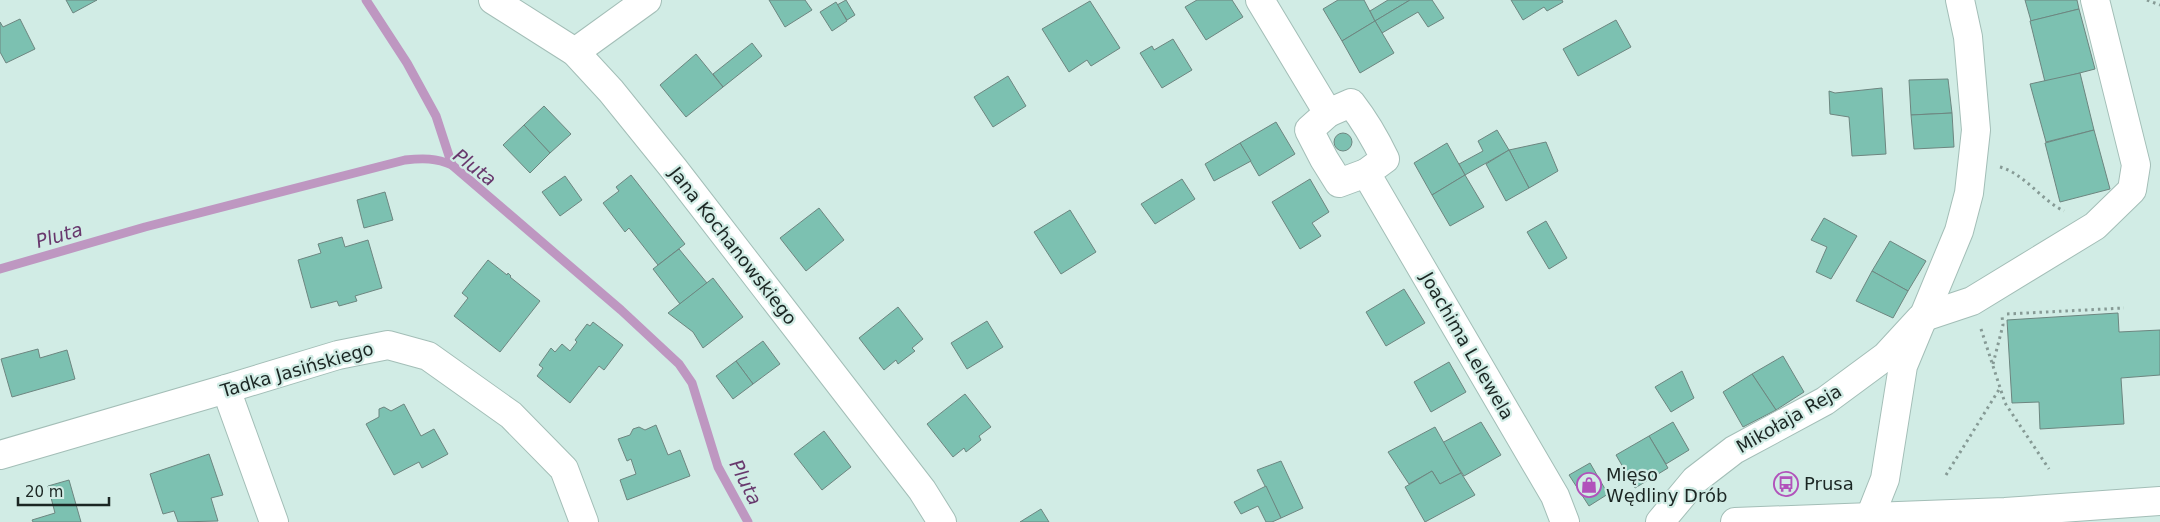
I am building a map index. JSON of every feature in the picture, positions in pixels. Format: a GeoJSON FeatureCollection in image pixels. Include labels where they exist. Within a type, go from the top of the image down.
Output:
{"type":"FeatureCollection","features":[{"type":"Feature","properties":{"kind":"street","name":"Jana Kochanowskiego"},"geometry":{"type":"LineString","coordinates":[[493,0],[576,52],[612,91],[922,490],[942,522]]}},
{"type":"Feature","properties":{"kind":"street"},"geometry":{"type":"LineString","coordinates":[[576,52],[647,0]]}},
{"type":"Feature","properties":{"kind":"street"},"geometry":{"type":"LineString","coordinates":[[1260,0],[1328,113]]}},
{"type":"Feature","properties":{"kind":"street","name":"Mikołaja Reja"},"geometry":{"type":"LineString","coordinates":[[1870,519],[1885,479],[1903,366],[1921,318],[1959,231],[1969,193],[1976,130],[1968,37],[1960,0]]}},
{"type":"Feature","properties":{"kind":"street"},"geometry":{"type":"LineString","coordinates":[[1921,318],[1972,301],[2095,226],[2132,190],[2136,165],[2095,0]]}},
{"type":"Feature","properties":{"kind":"street"},"geometry":{"type":"LineString","coordinates":[[1350,103],[1365,121],[1384,159],[1366,173],[1339,183],[1309,130],[1328,113],[1350,103]]}},
{"type":"Feature","properties":{"kind":"street","name":"Joachima Lelewela"},"geometry":{"type":"LineString","coordinates":[[1366,173],[1555,496],[1565,522]]}},
{"type":"Feature","properties":{"kind":"street","name":"Mikołaja Reja"},"geometry":{"type":"LineString","coordinates":[[1660,522],[1695,480],[1734,450],[1825,401],[1886,356],[1921,318]]}},
{"type":"Feature","properties":{"kind":"street","name":"Tadka Jasińskiego"},"geometry":{"type":"LineString","coordinates":[[0,455],[338,354],[388,345],[428,356],[511,415],[564,469],[584,522]]}},
{"type":"Feature","properties":{"kind":"street"},"geometry":{"type":"LineString","coordinates":[[226,389],[274,522]]}},
{"type":"Feature","properties":{"kind":"street"},"geometry":{"type":"LineString","coordinates":[[1735,522],[1870,519],[2160,501]]}},
{"type":"Feature","properties":{"kind":"path"},"geometry":{"type":"LineString","coordinates":[[2147,0],[2160,5]]}},
{"type":"Feature","properties":{"kind":"path"},"geometry":{"type":"LineString","coordinates":[[1973,160],[2003,167],[2027,182],[2051,205],[2095,226]]}},
{"type":"Feature","properties":{"kind":"path"},"geometry":{"type":"LineString","coordinates":[[1972,301],[2005,403],[2049,469]]}},
{"type":"Feature","properties":{"kind":"path"},"geometry":{"type":"LineString","coordinates":[[1992,364],[2003,326],[2002,315],[2124,308]]}},
{"type":"Feature","properties":{"kind":"path"},"geometry":{"type":"LineString","coordinates":[[1946,475],[2000,388]]}},
{"type":"Feature","properties":{"kind":"building"},"geometry":{"type":"Polygon","coordinates":[[[66,0],[97,0],[73,13],[66,0]]]}},
{"type":"Feature","properties":{"kind":"building"},"geometry":{"type":"Polygon","coordinates":[[[769,0],[805,0],[812,10],[785,27],[769,0]]]}},
{"type":"Feature","properties":{"kind":"building"},"geometry":{"type":"Polygon","coordinates":[[[846,0],[855,15],[847,20],[837,5],[846,0]]]}},
{"type":"Feature","properties":{"kind":"building"},"geometry":{"type":"Polygon","coordinates":[[[1197,0],[1232,0],[1243,17],[1206,40],[1185,7],[1197,0]]]}},
{"type":"Feature","properties":{"kind":"building"},"geometry":{"type":"Polygon","coordinates":[[[1338,0],[1364,0],[1375,21],[1342,41],[1323,9],[1338,0]]]}},
{"type":"Feature","properties":{"kind":"building"},"geometry":{"type":"Polygon","coordinates":[[[1388,0],[1410,0],[1375,21],[1370,11],[1388,0]]]}},
{"type":"Feature","properties":{"kind":"building"},"geometry":{"type":"Polygon","coordinates":[[[1410,0],[1432,0],[1444,18],[1428,27],[1418,12],[1382,33],[1375,21],[1410,0]]]}},
{"type":"Feature","properties":{"kind":"building"},"geometry":{"type":"Polygon","coordinates":[[[1511,0],[1562,0],[1563,2],[1547,11],[1544,7],[1523,20],[1511,0]]]}},
{"type":"Feature","properties":{"kind":"building"},"geometry":{"type":"Polygon","coordinates":[[[2025,0],[2077,0],[2079,9],[2031,21],[2025,0]]]}},
{"type":"Feature","properties":{"kind":"building"},"geometry":{"type":"Polygon","coordinates":[[[1090,1],[1120,48],[1091,66],[1087,60],[1069,72],[1042,29],[1090,1]]]}},
{"type":"Feature","properties":{"kind":"building"},"geometry":{"type":"Polygon","coordinates":[[[836,2],[847,21],[832,31],[820,12],[836,2]]]}},
{"type":"Feature","properties":{"kind":"building"},"geometry":{"type":"Polygon","coordinates":[[[2079,9],[2095,69],[2045,82],[2030,21],[2079,9]]]}},
{"type":"Feature","properties":{"kind":"building"},"geometry":{"type":"Polygon","coordinates":[[[20,19],[35,49],[6,63],[0,52],[0,22],[3,27],[20,19]]]}},
{"type":"Feature","properties":{"kind":"building"},"geometry":{"type":"Polygon","coordinates":[[[1616,20],[1631,47],[1578,76],[1563,49],[1616,20]]]}},
{"type":"Feature","properties":{"kind":"building"},"geometry":{"type":"Polygon","coordinates":[[[1375,21],[1394,53],[1360,73],[1342,41],[1375,21]]]}},
{"type":"Feature","properties":{"kind":"building"},"geometry":{"type":"Polygon","coordinates":[[[1173,39],[1192,70],[1162,88],[1140,53],[1152,46],[1154,50],[1173,39]]]}},
{"type":"Feature","properties":{"kind":"building"},"geometry":{"type":"Polygon","coordinates":[[[752,43],[762,56],[723,87],[713,74],[752,43]]]}},
{"type":"Feature","properties":{"kind":"building"},"geometry":{"type":"Polygon","coordinates":[[[696,54],[723,87],[686,117],[660,85],[696,54]]]}},
{"type":"Feature","properties":{"kind":"building"},"geometry":{"type":"Polygon","coordinates":[[[2080,73],[2094,130],[2046,142],[2030,84],[2080,73]]]}},
{"type":"Feature","properties":{"kind":"building"},"geometry":{"type":"Polygon","coordinates":[[[1008,76],[1026,106],[993,127],[974,97],[1008,76]]]}},
{"type":"Feature","properties":{"kind":"building"},"geometry":{"type":"Polygon","coordinates":[[[1948,79],[1952,113],[1911,115],[1909,80],[1948,79]]]}},
{"type":"Feature","properties":{"kind":"building"},"geometry":{"type":"Polygon","coordinates":[[[1882,88],[1886,154],[1852,156],[1849,117],[1830,114],[1829,91],[1835,93],[1882,88]]]}},
{"type":"Feature","properties":{"kind":"building"},"geometry":{"type":"Polygon","coordinates":[[[544,106],[571,134],[550,153],[524,125],[544,106]]]}},
{"type":"Feature","properties":{"kind":"building"},"geometry":{"type":"Polygon","coordinates":[[[1952,113],[1954,147],[1914,149],[1911,115],[1952,113]]]}},
{"type":"Feature","properties":{"kind":"building"},"geometry":{"type":"Polygon","coordinates":[[[1276,122],[1295,154],[1259,176],[1240,143],[1276,122]]]}},
{"type":"Feature","properties":{"kind":"building"},"geometry":{"type":"Polygon","coordinates":[[[524,125],[550,153],[530,173],[503,145],[524,125]]]}},
{"type":"Feature","properties":{"kind":"building"},"geometry":{"type":"Polygon","coordinates":[[[1497,130],[1509,150],[1465,175],[1459,164],[1483,151],[1478,141],[1497,130]]]}},
{"type":"Feature","properties":{"kind":"building"},"geometry":{"type":"Polygon","coordinates":[[[2094,130],[2110,189],[2060,202],[2045,143],[2094,130]]]}},
{"type":"Feature","properties":{"kind":"building"},"geometry":{"type":"Polygon","coordinates":[[[1339,133],[1347,133],[1352,138],[1350,149],[1339,151],[1334,146],[1334,138],[1339,133]]]}},
{"type":"Feature","properties":{"kind":"building"},"geometry":{"type":"Polygon","coordinates":[[[1546,142],[1558,171],[1529,188],[1509,150],[1546,142]]]}},
{"type":"Feature","properties":{"kind":"building"},"geometry":{"type":"Polygon","coordinates":[[[1240,143],[1251,161],[1214,181],[1205,164],[1240,143]]]}},
{"type":"Feature","properties":{"kind":"building"},"geometry":{"type":"Polygon","coordinates":[[[1447,143],[1465,175],[1432,195],[1414,163],[1447,143]]]}},
{"type":"Feature","properties":{"kind":"building"},"geometry":{"type":"Polygon","coordinates":[[[1509,150],[1529,188],[1506,201],[1486,164],[1509,150]]]}},
{"type":"Feature","properties":{"kind":"building"},"geometry":{"type":"Polygon","coordinates":[[[631,175],[685,244],[658,265],[629,228],[625,232],[603,203],[619,191],[616,187],[631,175]]]}},
{"type":"Feature","properties":{"kind":"building"},"geometry":{"type":"Polygon","coordinates":[[[1465,175],[1484,207],[1450,226],[1432,195],[1465,175]]]}},
{"type":"Feature","properties":{"kind":"building"},"geometry":{"type":"Polygon","coordinates":[[[565,176],[582,200],[560,216],[542,192],[565,176]]]}},
{"type":"Feature","properties":{"kind":"building"},"geometry":{"type":"Polygon","coordinates":[[[1182,179],[1195,199],[1155,224],[1141,204],[1182,179]]]}},
{"type":"Feature","properties":{"kind":"building"},"geometry":{"type":"Polygon","coordinates":[[[1310,179],[1329,212],[1312,223],[1321,236],[1300,249],[1272,202],[1310,179]]]}},
{"type":"Feature","properties":{"kind":"building"},"geometry":{"type":"Polygon","coordinates":[[[385,192],[393,220],[364,228],[357,200],[385,192]]]}},
{"type":"Feature","properties":{"kind":"building"},"geometry":{"type":"Polygon","coordinates":[[[819,208],[844,240],[806,271],[780,238],[819,208]]]}},
{"type":"Feature","properties":{"kind":"building"},"geometry":{"type":"Polygon","coordinates":[[[1070,210],[1096,252],[1061,274],[1034,232],[1070,210]]]}},
{"type":"Feature","properties":{"kind":"building"},"geometry":{"type":"Polygon","coordinates":[[[1824,218],[1857,236],[1831,279],[1816,272],[1827,247],[1811,240],[1824,218]]]}},
{"type":"Feature","properties":{"kind":"building"},"geometry":{"type":"Polygon","coordinates":[[[1546,221],[1567,258],[1549,269],[1527,232],[1546,221]]]}},
{"type":"Feature","properties":{"kind":"building"},"geometry":{"type":"Polygon","coordinates":[[[342,237],[345,247],[368,240],[382,288],[355,296],[357,301],[339,306],[337,301],[311,308],[298,260],[321,253],[318,244],[342,237]]]}},
{"type":"Feature","properties":{"kind":"building"},"geometry":{"type":"Polygon","coordinates":[[[1890,241],[1926,261],[1908,291],[1872,271],[1890,241]]]}},
{"type":"Feature","properties":{"kind":"building"},"geometry":{"type":"Polygon","coordinates":[[[679,249],[707,283],[680,304],[653,269],[679,249]]]}},
{"type":"Feature","properties":{"kind":"building"},"geometry":{"type":"Polygon","coordinates":[[[488,260],[507,275],[508,273],[510,277],[540,301],[500,352],[454,316],[468,298],[462,293],[488,260]]]}},
{"type":"Feature","properties":{"kind":"building"},"geometry":{"type":"Polygon","coordinates":[[[1872,271],[1908,291],[1893,318],[1856,301],[1872,271]]]}},
{"type":"Feature","properties":{"kind":"building"},"geometry":{"type":"Polygon","coordinates":[[[713,278],[743,317],[703,348],[693,332],[668,313],[713,278]]]}},
{"type":"Feature","properties":{"kind":"building"},"geometry":{"type":"Polygon","coordinates":[[[1404,289],[1425,323],[1386,346],[1366,312],[1404,289]]]}},
{"type":"Feature","properties":{"kind":"building"},"geometry":{"type":"Polygon","coordinates":[[[898,307],[923,339],[912,348],[915,351],[898,364],[896,360],[884,370],[859,338],[898,307]]]}},
{"type":"Feature","properties":{"kind":"building"},"geometry":{"type":"Polygon","coordinates":[[[2118,313],[2119,332],[2160,330],[2160,375],[2121,378],[2124,424],[2040,429],[2039,402],[2012,403],[2007,320],[2118,313]]]}},
{"type":"Feature","properties":{"kind":"building"},"geometry":{"type":"Polygon","coordinates":[[[987,321],[1003,347],[967,369],[951,343],[987,321]]]}},
{"type":"Feature","properties":{"kind":"building"},"geometry":{"type":"Polygon","coordinates":[[[593,322],[623,345],[604,370],[599,366],[570,403],[537,376],[543,368],[539,365],[551,348],[555,352],[562,344],[570,351],[577,342],[575,340],[587,324],[590,326],[593,322]]]}},
{"type":"Feature","properties":{"kind":"building"},"geometry":{"type":"Polygon","coordinates":[[[763,341],[780,364],[753,384],[736,361],[763,341]]]}},
{"type":"Feature","properties":{"kind":"building"},"geometry":{"type":"Polygon","coordinates":[[[38,349],[40,358],[67,350],[75,379],[12,397],[1,359],[38,349]]]}},
{"type":"Feature","properties":{"kind":"building"},"geometry":{"type":"Polygon","coordinates":[[[1783,356],[1804,392],[1776,410],[1752,374],[1783,356]]]}},
{"type":"Feature","properties":{"kind":"building"},"geometry":{"type":"Polygon","coordinates":[[[736,361],[753,384],[733,399],[716,376],[736,361]]]}},
{"type":"Feature","properties":{"kind":"building"},"geometry":{"type":"Polygon","coordinates":[[[1449,362],[1466,392],[1431,412],[1414,382],[1449,362]]]}},
{"type":"Feature","properties":{"kind":"building"},"geometry":{"type":"Polygon","coordinates":[[[1682,371],[1694,398],[1671,412],[1655,387],[1682,371]]]}},
{"type":"Feature","properties":{"kind":"building"},"geometry":{"type":"Polygon","coordinates":[[[1752,374],[1776,410],[1743,427],[1723,392],[1752,374]]]}},
{"type":"Feature","properties":{"kind":"building"},"geometry":{"type":"Polygon","coordinates":[[[965,394],[991,427],[979,436],[981,440],[966,452],[964,448],[953,457],[927,424],[965,394]]]}},
{"type":"Feature","properties":{"kind":"building"},"geometry":{"type":"Polygon","coordinates":[[[404,404],[421,436],[434,429],[448,454],[422,468],[419,462],[394,475],[366,424],[379,417],[379,409],[384,407],[391,411],[404,404]]]}},
{"type":"Feature","properties":{"kind":"building"},"geometry":{"type":"Polygon","coordinates":[[[1481,422],[1501,455],[1464,476],[1442,443],[1481,422]]]}},
{"type":"Feature","properties":{"kind":"building"},"geometry":{"type":"Polygon","coordinates":[[[1673,422],[1689,450],[1666,464],[1649,436],[1673,422]]]}},
{"type":"Feature","properties":{"kind":"building"},"geometry":{"type":"Polygon","coordinates":[[[656,425],[668,455],[680,450],[690,476],[627,500],[620,480],[636,474],[631,459],[627,461],[618,439],[630,435],[633,429],[639,427],[645,430],[656,425]]]}},
{"type":"Feature","properties":{"kind":"building"},"geometry":{"type":"Polygon","coordinates":[[[1435,427],[1461,473],[1440,484],[1432,471],[1409,484],[1388,452],[1435,427]]]}},
{"type":"Feature","properties":{"kind":"building"},"geometry":{"type":"Polygon","coordinates":[[[824,431],[851,467],[822,490],[794,454],[824,431]]]}},
{"type":"Feature","properties":{"kind":"building"},"geometry":{"type":"Polygon","coordinates":[[[1649,436],[1668,468],[1635,488],[1616,455],[1649,436]]]}},
{"type":"Feature","properties":{"kind":"building"},"geometry":{"type":"Polygon","coordinates":[[[209,454],[223,495],[211,498],[218,521],[178,522],[174,511],[163,514],[150,474],[209,454]]]}},
{"type":"Feature","properties":{"kind":"building"},"geometry":{"type":"Polygon","coordinates":[[[1281,461],[1303,508],[1281,518],[1257,470],[1281,461]]]}},
{"type":"Feature","properties":{"kind":"building","name":"Mięso Wędliny Drób"},"geometry":{"type":"Polygon","coordinates":[[[1590,463],[1608,494],[1589,506],[1569,475],[1590,463]]]}},
{"type":"Feature","properties":{"kind":"building"},"geometry":{"type":"Polygon","coordinates":[[[1432,471],[1440,484],[1461,473],[1475,495],[1425,522],[1405,487],[1432,471]]]}},
{"type":"Feature","properties":{"kind":"building"},"geometry":{"type":"Polygon","coordinates":[[[69,480],[81,522],[33,522],[32,520],[55,513],[48,486],[69,480]]]}},
{"type":"Feature","properties":{"kind":"building"},"geometry":{"type":"Polygon","coordinates":[[[1266,486],[1281,518],[1272,522],[1266,522],[1258,506],[1241,514],[1234,502],[1266,486]]]}},
{"type":"Feature","properties":{"kind":"building"},"geometry":{"type":"Polygon","coordinates":[[[1041,509],[1049,522],[1020,522],[1041,509]]]}},
{"type":"Feature","properties":{"kind":"waterway"},"geometry":{"type":"LineString","coordinates":[[366,0],[407,63],[436,116],[452,165]]}},
{"type":"Feature","properties":{"kind":"waterway","name":"Pluta"},"geometry":{"type":"LineString","coordinates":[[0,269],[145,227],[405,160],[429,159],[452,165],[621,310],[679,364],[692,383],[718,467],[748,522]]}},
{"type":"Feature","properties":{"kind":"place","name":"Prusa"},"geometry":{"type":"Point","coordinates":[1786,484]}},
{"type":"Feature","properties":{"kind":"place","name":"Mięso Wędliny Drób"},"geometry":{"type":"Point","coordinates":[1589,485]}}]}
